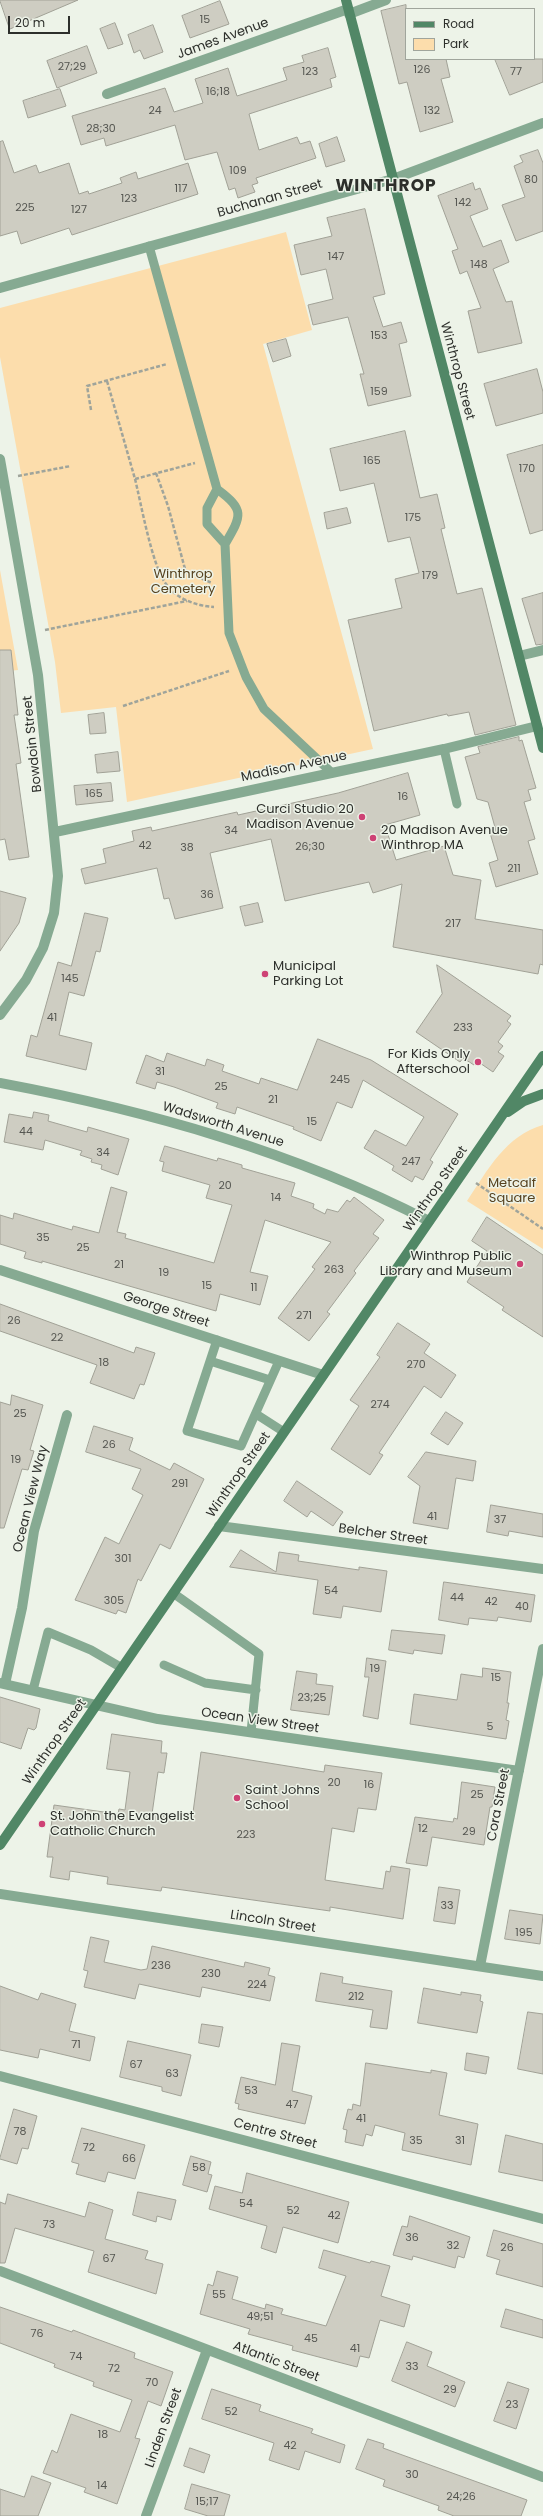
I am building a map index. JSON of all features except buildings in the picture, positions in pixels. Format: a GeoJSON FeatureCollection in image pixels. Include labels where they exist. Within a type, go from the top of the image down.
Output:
{"type":"FeatureCollection","features":[{"type":"Feature","properties":{"kind":"main road","name":"Winthrop Street"},"geometry":{"type":"LineString","coordinates":[[348,8],[519,656],[539,720],[543,748]]}},
{"type":"Feature","properties":{"kind":"main road"},"geometry":{"type":"LineString","coordinates":[[499,1120],[543,1056]]}},
{"type":"Feature","properties":{"kind":"main road"},"geometry":{"type":"LineString","coordinates":[[499,1120],[516,1105],[543,1094]]}},
{"type":"Feature","properties":{"kind":"main road","name":"Winthrop Street"},"geometry":{"type":"LineString","coordinates":[[0,1845],[499,1120]]}},
{"type":"Feature","properties":{"kind":"street","name":"James Avenue"},"geometry":{"type":"LineString","coordinates":[[107,94],[348,8],[386,0]]}},
{"type":"Feature","properties":{"kind":"street","name":"Buchanan Street"},"geometry":{"type":"LineString","coordinates":[[0,288],[393,178],[543,123]]}},
{"type":"Feature","properties":{"kind":"street","name":"Bowdoin Street"},"geometry":{"type":"LineString","coordinates":[[0,459],[32,633],[55,832],[58,890],[51,925],[32,970],[0,1015]]}},
{"type":"Feature","properties":{"kind":"street"},"geometry":{"type":"LineString","coordinates":[[519,656],[543,650]]}},
{"type":"Feature","properties":{"kind":"street","name":"Madison Avenue"},"geometry":{"type":"LineString","coordinates":[[55,832],[444,749],[539,720]]}},
{"type":"Feature","properties":{"kind":"street","name":"Wadsworth Avenue"},"geometry":{"type":"LineString","coordinates":[[0,1083],[112,1106],[256,1148],[343,1179],[429,1221]]}},
{"type":"Feature","properties":{"kind":"street","name":"George Street"},"geometry":{"type":"LineString","coordinates":[[0,1270],[323,1375]]}},
{"type":"Feature","properties":{"kind":"street","name":"Ocean View Way"},"geometry":{"type":"LineString","coordinates":[[2,1683],[22,1608],[34,1531],[67,1415]]}},
{"type":"Feature","properties":{"kind":"street","name":"Belcher Street"},"geometry":{"type":"LineString","coordinates":[[219,1526],[543,1569]]}},
{"type":"Feature","properties":{"kind":"street","name":"Cora Street"},"geometry":{"type":"LineString","coordinates":[[480,1966],[543,1649]]}},
{"type":"Feature","properties":{"kind":"street","name":"Ocean View Street"},"geometry":{"type":"LineString","coordinates":[[2,1683],[152,1718],[519,1771]]}},
{"type":"Feature","properties":{"kind":"street","name":"Lincoln Street"},"geometry":{"type":"LineString","coordinates":[[0,1894],[543,1976]]}},
{"type":"Feature","properties":{"kind":"street","name":"Centre Street"},"geometry":{"type":"LineString","coordinates":[[0,2076],[543,2219]]}},
{"type":"Feature","properties":{"kind":"street","name":"Atlantic Street"},"geometry":{"type":"LineString","coordinates":[[0,2271],[543,2477]]}},
{"type":"Feature","properties":{"kind":"street","name":"Linden Street"},"geometry":{"type":"LineString","coordinates":[[146,2516],[207,2350]]}},
{"type":"Feature","properties":{"kind":"lane"},"geometry":{"type":"LineString","coordinates":[[149,246],[217,489],[235,502],[239,513],[235,527],[225,544],[227,609],[230,633],[242,667],[264,709],[332,773]]}},
{"type":"Feature","properties":{"kind":"lane"},"geometry":{"type":"LineString","coordinates":[[217,489],[207,508],[207,524],[225,544]]}},
{"type":"Feature","properties":{"kind":"lane"},"geometry":{"type":"LineString","coordinates":[[444,749],[458,804]]}},
{"type":"Feature","properties":{"kind":"lane"},"geometry":{"type":"LineString","coordinates":[[217,1340],[188,1431],[241,1446],[279,1361]]}},
{"type":"Feature","properties":{"kind":"lane"},"geometry":{"type":"LineString","coordinates":[[210,1362],[270,1380]]}},
{"type":"Feature","properties":{"kind":"lane"},"geometry":{"type":"LineString","coordinates":[[256,1414],[284,1432]]}},
{"type":"Feature","properties":{"kind":"lane"},"geometry":{"type":"LineString","coordinates":[[174,1593],[259,1654],[251,1732]]}},
{"type":"Feature","properties":{"kind":"lane"},"geometry":{"type":"LineString","coordinates":[[33,1690],[48,1632],[91,1650],[122,1668]]}},
{"type":"Feature","properties":{"kind":"lane"},"geometry":{"type":"LineString","coordinates":[[164,1665],[205,1683],[256,1690]]}},
{"type":"Feature","properties":{"kind":"path"},"geometry":{"type":"LineString","coordinates":[[91,410],[87,386],[182,360]]}},
{"type":"Feature","properties":{"kind":"path"},"geometry":{"type":"LineString","coordinates":[[106,380],[148,533],[165,584],[175,594],[188,601],[227,609]]}},
{"type":"Feature","properties":{"kind":"path"},"geometry":{"type":"LineString","coordinates":[[134,479],[209,459]]}},
{"type":"Feature","properties":{"kind":"path"},"geometry":{"type":"LineString","coordinates":[[4,479],[71,466]]}},
{"type":"Feature","properties":{"kind":"path"},"geometry":{"type":"LineString","coordinates":[[156,473],[168,506],[185,569],[188,573],[226,588]]}},
{"type":"Feature","properties":{"kind":"path"},"geometry":{"type":"LineString","coordinates":[[32,633],[188,601]]}},
{"type":"Feature","properties":{"kind":"path"},"geometry":{"type":"LineString","coordinates":[[123,706],[242,667]]}},
{"type":"Feature","properties":{"kind":"path"},"geometry":{"type":"LineString","coordinates":[[476,1183],[543,1229]]}},
{"type":"Feature","properties":{"kind":"green space","name":"Winthrop Cemetery"},"geometry":{"type":"Polygon","coordinates":[[[286,232],[312,330],[263,344],[373,749],[127,802],[116,707],[61,713],[55,662],[0,357],[0,308],[286,232]]]}},
{"type":"Feature","properties":{"kind":"green space"},"geometry":{"type":"Polygon","coordinates":[[[0,570],[18,670],[0,672],[0,570]]]}},
{"type":"Feature","properties":{"kind":"green space","name":"Metcalf Square"},"geometry":{"type":"Polygon","coordinates":[[[543,1125],[543,1249],[467,1201],[490,1166],[508,1146],[518,1137],[543,1125]]]}},
{"type":"Feature","properties":{"kind":"place","name":"Curci Studio 20 Madison Avenue"},"geometry":{"type":"Point","coordinates":[362,817]}},
{"type":"Feature","properties":{"kind":"place","name":"20 Madison Avenue Winthrop MA"},"geometry":{"type":"Point","coordinates":[373,838]}},
{"type":"Feature","properties":{"kind":"place","name":"Municipal Parking Lot"},"geometry":{"type":"Point","coordinates":[265,974]}},
{"type":"Feature","properties":{"kind":"place","name":"For Kids Only Afterschool"},"geometry":{"type":"Point","coordinates":[478,1062]}},
{"type":"Feature","properties":{"kind":"place","name":"Winthrop Public Library and Museum"},"geometry":{"type":"Point","coordinates":[520,1264]}},
{"type":"Feature","properties":{"kind":"place","name":"Saint Johns School"},"geometry":{"type":"Point","coordinates":[237,1798]}},
{"type":"Feature","properties":{"kind":"place","name":"St. John the Evangelist Catholic Church"},"geometry":{"type":"Point","coordinates":[42,1824]}},
{"type":"Feature","properties":{"kind":"district","name":"WINTHROP"},"geometry":{"type":"Point","coordinates":[386,187]}}]}
